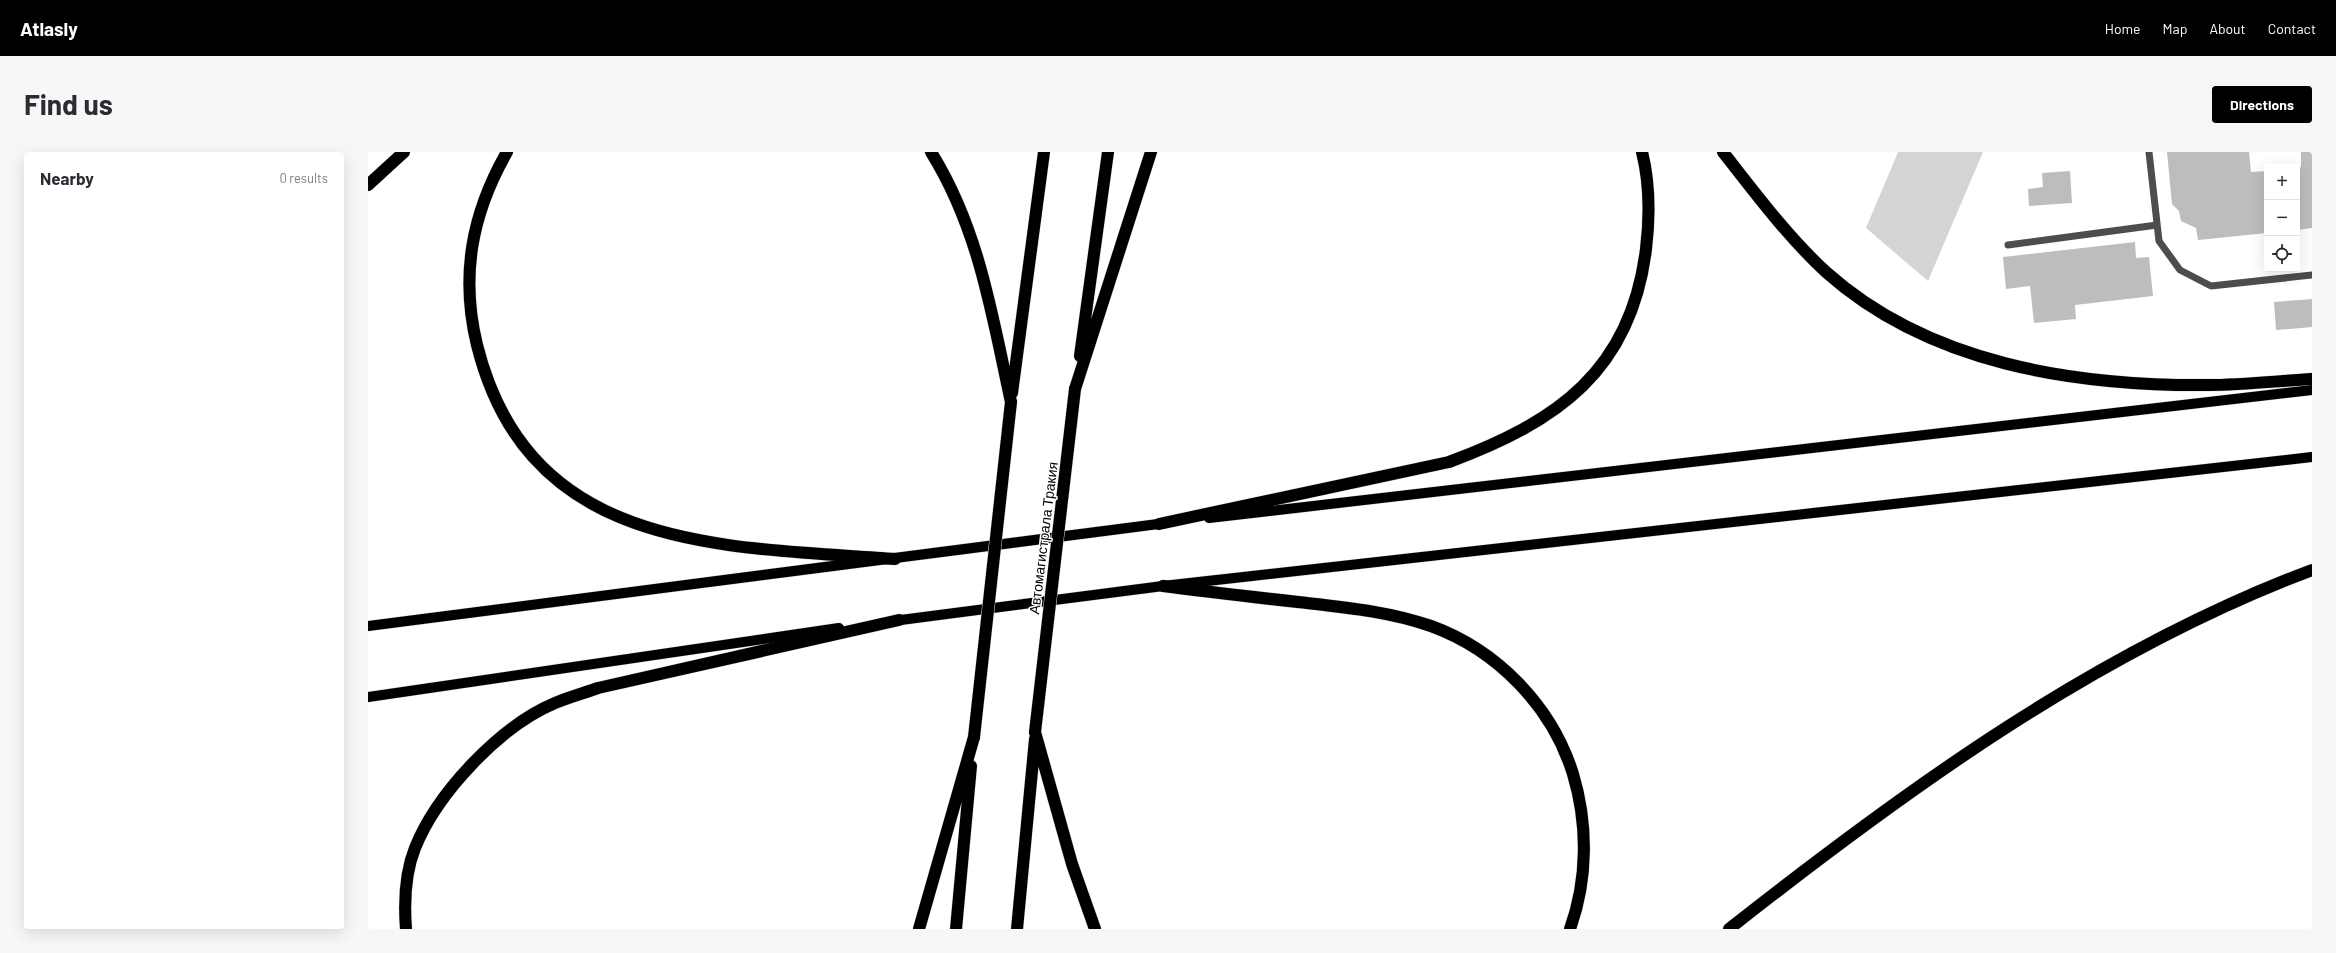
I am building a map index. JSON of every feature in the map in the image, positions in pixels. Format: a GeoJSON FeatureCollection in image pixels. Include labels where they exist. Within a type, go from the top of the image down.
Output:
{"type":"FeatureCollection","features":[{"type":"Feature","properties":{"kind":"highway"},"geometry":{"type":"LineString","coordinates":[[368,185],[404,152]]}},
{"type":"Feature","properties":{"kind":"highway"},"geometry":{"type":"LineString","coordinates":[[507,152],[493,177],[477,217],[470,256],[472,325],[482,364],[493,392],[513,429],[525,446],[538,460],[567,489],[591,504],[654,531],[684,538],[758,548],[895,558]]}},
{"type":"Feature","properties":{"kind":"highway"},"geometry":{"type":"LineString","coordinates":[[931,152],[960,204],[972,240],[985,285],[1011,402]]}},
{"type":"Feature","properties":{"kind":"highway"},"geometry":{"type":"LineString","coordinates":[[956,929],[974,737],[1011,402],[1044,152]]}},
{"type":"Feature","properties":{"kind":"highway","name":"Автомагистрала Тракия"},"geometry":{"type":"LineString","coordinates":[[1017,929],[1035,732],[1076,389],[1108,152]]}},
{"type":"Feature","properties":{"kind":"highway"},"geometry":{"type":"LineString","coordinates":[[1076,389],[1151,152]]}},
{"type":"Feature","properties":{"kind":"highway"},"geometry":{"type":"LineString","coordinates":[[1158,524],[1449,462],[1484,449],[1520,431],[1557,408],[1586,383],[1612,353],[1625,328],[1636,299],[1644,267],[1649,204],[1646,169],[1642,152]]}},
{"type":"Feature","properties":{"kind":"highway"},"geometry":{"type":"LineString","coordinates":[[1723,152],[1782,225],[1826,271],[1882,313],[1951,346],[2016,366],[2090,380],[2209,386],[2312,379]]}},
{"type":"Feature","properties":{"kind":"highway"},"geometry":{"type":"LineString","coordinates":[[1729,929],[1830,850],[1955,762],[2015,722],[2144,647],[2270,586],[2312,570]]}},
{"type":"Feature","properties":{"kind":"highway"},"geometry":{"type":"LineString","coordinates":[[1163,586],[1352,608],[1404,618],[1457,637],[1503,668],[1523,687],[1556,733],[1568,760],[1577,789],[1583,815],[1584,850],[1582,880],[1576,912],[1570,929]]}},
{"type":"Feature","properties":{"kind":"highway"},"geometry":{"type":"LineString","coordinates":[[406,929],[406,885],[413,856],[432,814],[459,777],[516,726],[554,703],[598,688],[899,620]]}},
{"type":"Feature","properties":{"kind":"highway"},"geometry":{"type":"LineString","coordinates":[[1035,732],[1072,864],[1095,929]]}},
{"type":"Feature","properties":{"kind":"highway"},"geometry":{"type":"LineString","coordinates":[[919,929],[974,737]]}},
{"type":"Feature","properties":{"kind":"main road"},"geometry":{"type":"LineString","coordinates":[[368,626],[1158,524],[2312,390]]}},
{"type":"Feature","properties":{"kind":"main road"},"geometry":{"type":"LineString","coordinates":[[368,697],[899,620],[1163,586],[2312,457]]}},
{"type":"Feature","properties":{"kind":"lane"},"geometry":{"type":"LineString","coordinates":[[2150,152],[2159,241],[2180,270],[2211,286],[2312,275]]}},
{"type":"Feature","properties":{"kind":"lane"},"geometry":{"type":"LineString","coordinates":[[2008,245],[2157,225]]}},
{"type":"Feature","properties":{"kind":"shaded area"},"geometry":{"type":"Polygon","coordinates":[[[1898,152],[1983,152],[1928,281],[1866,228],[1898,152]]]}},
{"type":"Feature","properties":{"kind":"building"},"geometry":{"type":"Polygon","coordinates":[[[2167,152],[2249,152],[2251,172],[2264,171],[2264,233],[2198,240],[2196,228],[2181,221],[2179,211],[2172,204],[2167,152]]]}},
{"type":"Feature","properties":{"kind":"building"},"geometry":{"type":"Polygon","coordinates":[[[2301,152],[2312,152],[2312,228],[2300,230],[2300,167],[2301,152]]]}},
{"type":"Feature","properties":{"kind":"building"},"geometry":{"type":"Polygon","coordinates":[[[2070,171],[2072,203],[2029,206],[2028,189],[2043,187],[2042,173],[2070,171]]]}},
{"type":"Feature","properties":{"kind":"building"},"geometry":{"type":"Polygon","coordinates":[[[2135,242],[2136,258],[2149,257],[2153,296],[2075,305],[2076,319],[2034,323],[2030,286],[2006,289],[2003,257],[2135,242]]]}},
{"type":"Feature","properties":{"kind":"building"},"geometry":{"type":"Polygon","coordinates":[[[2312,299],[2312,327],[2276,330],[2274,302],[2312,299]]]}}]}
